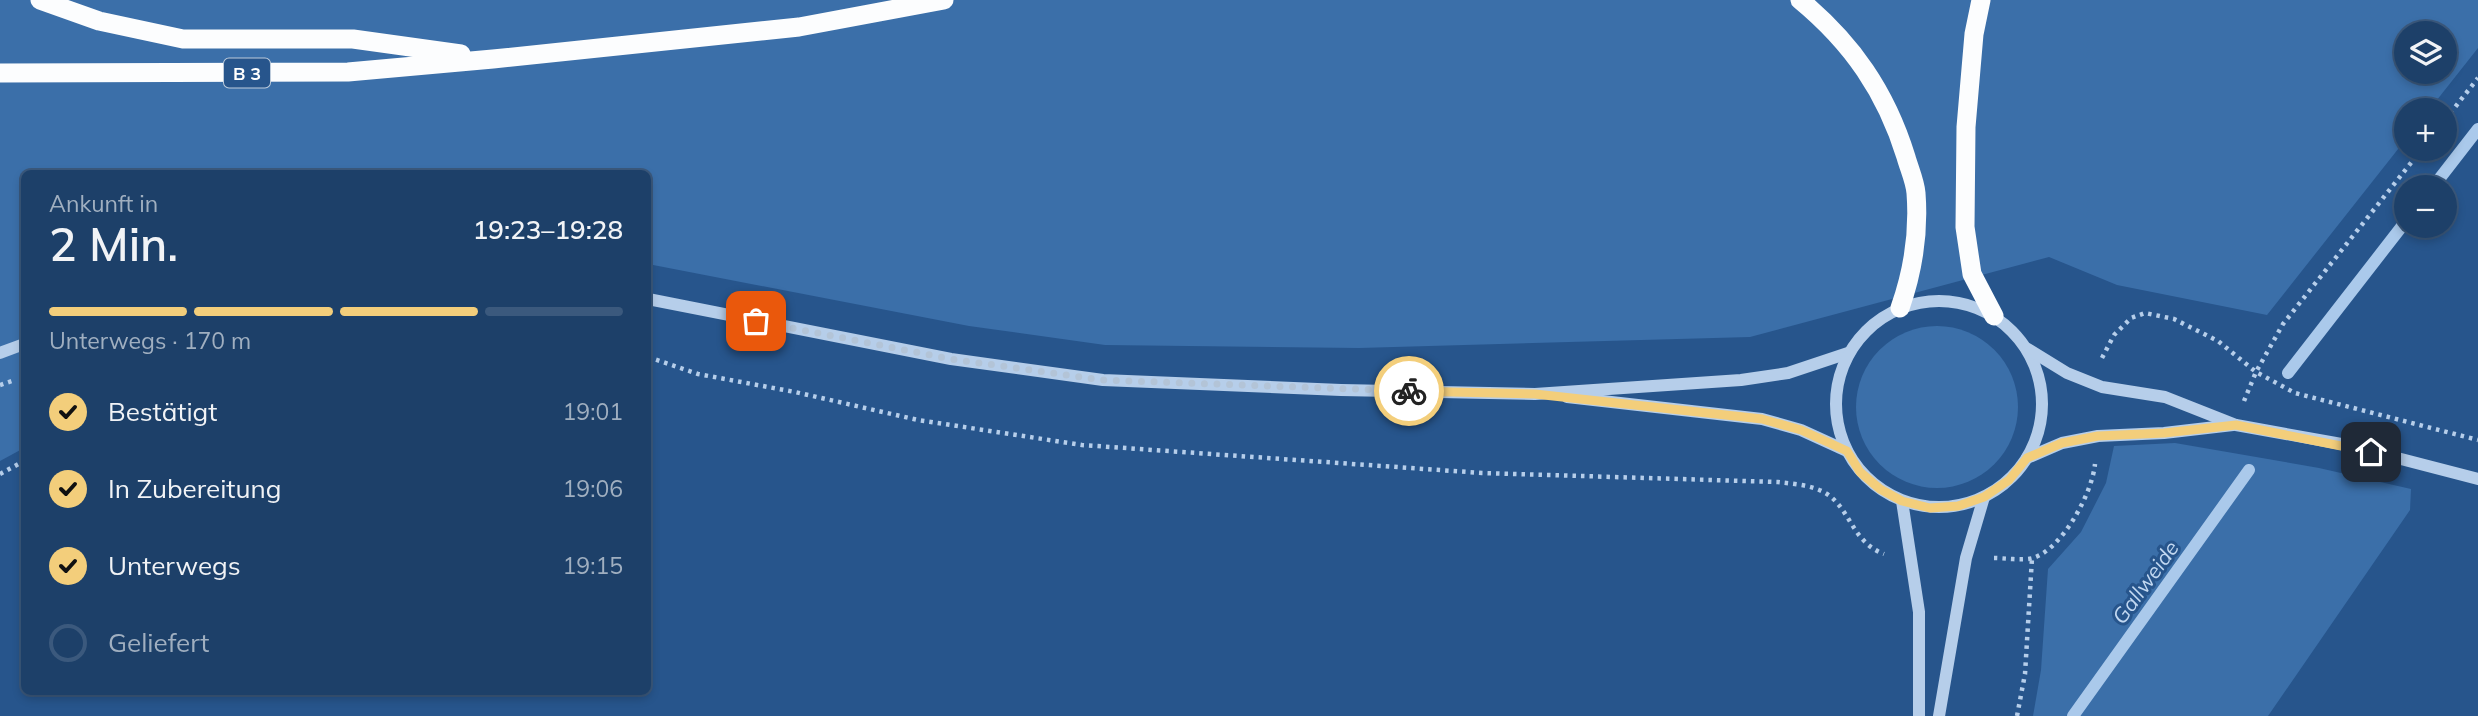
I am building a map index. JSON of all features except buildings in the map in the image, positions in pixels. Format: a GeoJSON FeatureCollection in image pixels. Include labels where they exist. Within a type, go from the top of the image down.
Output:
{"type":"FeatureCollection","features":[{"type":"Feature","properties":{"kind":"highway"},"geometry":{"type":"LineString","coordinates":[[40,0],[99,21],[183,39],[353,39],[493,59]]}},
{"type":"Feature","properties":{"kind":"highway","name":"B 3"},"geometry":{"type":"LineString","coordinates":[[0,73],[348,72],[799,27],[944,0]]}},
{"type":"Feature","properties":{"kind":"highway"},"geometry":{"type":"LineString","coordinates":[[1800,0],[1829,24],[1869,74],[1899,135],[1916,189],[1917,225],[1910,277],[1900,308]]}},
{"type":"Feature","properties":{"kind":"highway"},"geometry":{"type":"LineString","coordinates":[[1981,0],[1974,34],[1966,127],[1965,227],[1972,274],[1994,316]]}},
{"type":"Feature","properties":{"kind":"street"},"geometry":{"type":"LineString","coordinates":[[651,300],[951,359],[1102,380],[1341,390],[1535,394],[1741,380],[1788,373],[1848,353]]}},
{"type":"Feature","properties":{"kind":"street"},"geometry":{"type":"LineString","coordinates":[[1924,301],[1948,301],[1972,306],[1994,316],[2012,331],[2027,349],[2038,375],[2042,403],[2039,431],[2027,458],[2009,480],[1984,497],[1958,506],[1930,508],[1902,501],[1880,489],[1860,472],[1847,451],[1838,428],[1835,402],[1839,377],[1848,353],[1862,334],[1880,319],[1900,308],[1924,301]]}},
{"type":"Feature","properties":{"kind":"street"},"geometry":{"type":"LineString","coordinates":[[0,353],[21,345]]}},
{"type":"Feature","properties":{"kind":"street"},"geometry":{"type":"LineString","coordinates":[[2027,349],[2067,373],[2102,387],[2165,397],[2236,425],[2347,446],[2478,479]]}},
{"type":"Feature","properties":{"kind":"street"},"geometry":{"type":"LineString","coordinates":[[1535,394],[1762,419],[1801,430],[1847,451]]}},
{"type":"Feature","properties":{"kind":"street"},"geometry":{"type":"LineString","coordinates":[[2027,458],[2062,443],[2098,436],[2164,433],[2236,425]]}},
{"type":"Feature","properties":{"kind":"street"},"geometry":{"type":"LineString","coordinates":[[1939,716],[1966,558],[1984,497]]}},
{"type":"Feature","properties":{"kind":"street"},"geometry":{"type":"LineString","coordinates":[[1902,501],[1919,612],[1919,716]]}},
{"type":"Feature","properties":{"kind":"path"},"geometry":{"type":"LineString","coordinates":[[2457,105],[2478,78]]}},
{"type":"Feature","properties":{"kind":"path"},"geometry":{"type":"LineString","coordinates":[[2236,425],[2256,372],[2283,324],[2412,161]]}},
{"type":"Feature","properties":{"kind":"path"},"geometry":{"type":"LineString","coordinates":[[651,358],[698,374],[918,420],[1082,445],[1482,473],[1778,482],[1810,487],[1828,495],[1862,541],[1881,554],[1912,560]]}},
{"type":"Feature","properties":{"kind":"path"},"geometry":{"type":"LineString","coordinates":[[0,474],[21,463]]}},
{"type":"Feature","properties":{"kind":"path"},"geometry":{"type":"LineString","coordinates":[[2017,716],[2025,674],[2032,558]]}},
{"type":"Feature","properties":{"kind":"shaded area"},"geometry":{"type":"Polygon","coordinates":[[[0,0],[2478,0],[2478,48],[2457,75],[2457,21],[2394,21],[2394,84],[2450,84],[2438,98],[2394,98],[2394,154],[2267,315],[2117,285],[2049,257],[1750,337],[1359,348],[1105,345],[969,326],[651,265],[651,170],[21,170],[21,450],[0,461],[0,0]]]}},
{"type":"Feature","properties":{"kind":"shaded area"},"geometry":{"type":"Polygon","coordinates":[[[1937,326],[1968,332],[1995,349],[2012,376],[2018,407],[2012,438],[1995,465],[1968,482],[1937,488],[1906,482],[1879,465],[1862,438],[1856,407],[1862,376],[1879,349],[1906,332],[1937,326]]]}},
{"type":"Feature","properties":{"kind":"shaded area"},"geometry":{"type":"Polygon","coordinates":[[[2175,443],[2319,468],[2411,489],[2410,510],[2268,716],[2033,716],[2041,670],[2048,569],[2081,532],[2106,483],[2114,446],[2175,443]]]}},
{"type":"Feature","properties":{"kind":"waterway","name":"Gallweide"},"geometry":{"type":"LineString","coordinates":[[2442,175],[2478,129]]}},
{"type":"Feature","properties":{"kind":"waterway","name":"Gallweide"},"geometry":{"type":"LineString","coordinates":[[2288,373],[2394,236]]}},
{"type":"Feature","properties":{"kind":"waterway","name":"Gallweide"},"geometry":{"type":"LineString","coordinates":[[2073,716],[2249,470]]}},
{"type":"Feature","properties":{"kind":"way so far"},"geometry":{"type":"LineString","coordinates":[[756,321],[951,359],[1102,380],[1409,391]]}},
{"type":"Feature","properties":{"kind":"route"},"geometry":{"type":"LineString","coordinates":[[1409,391],[1535,394],[1762,419],[1801,430],[1847,451],[1860,472],[1880,489],[1902,501],[1930,508],[1958,506],[1984,497],[2009,480],[2027,458],[2062,443],[2098,436],[2164,433],[2236,425],[2371,452]]}}]}
